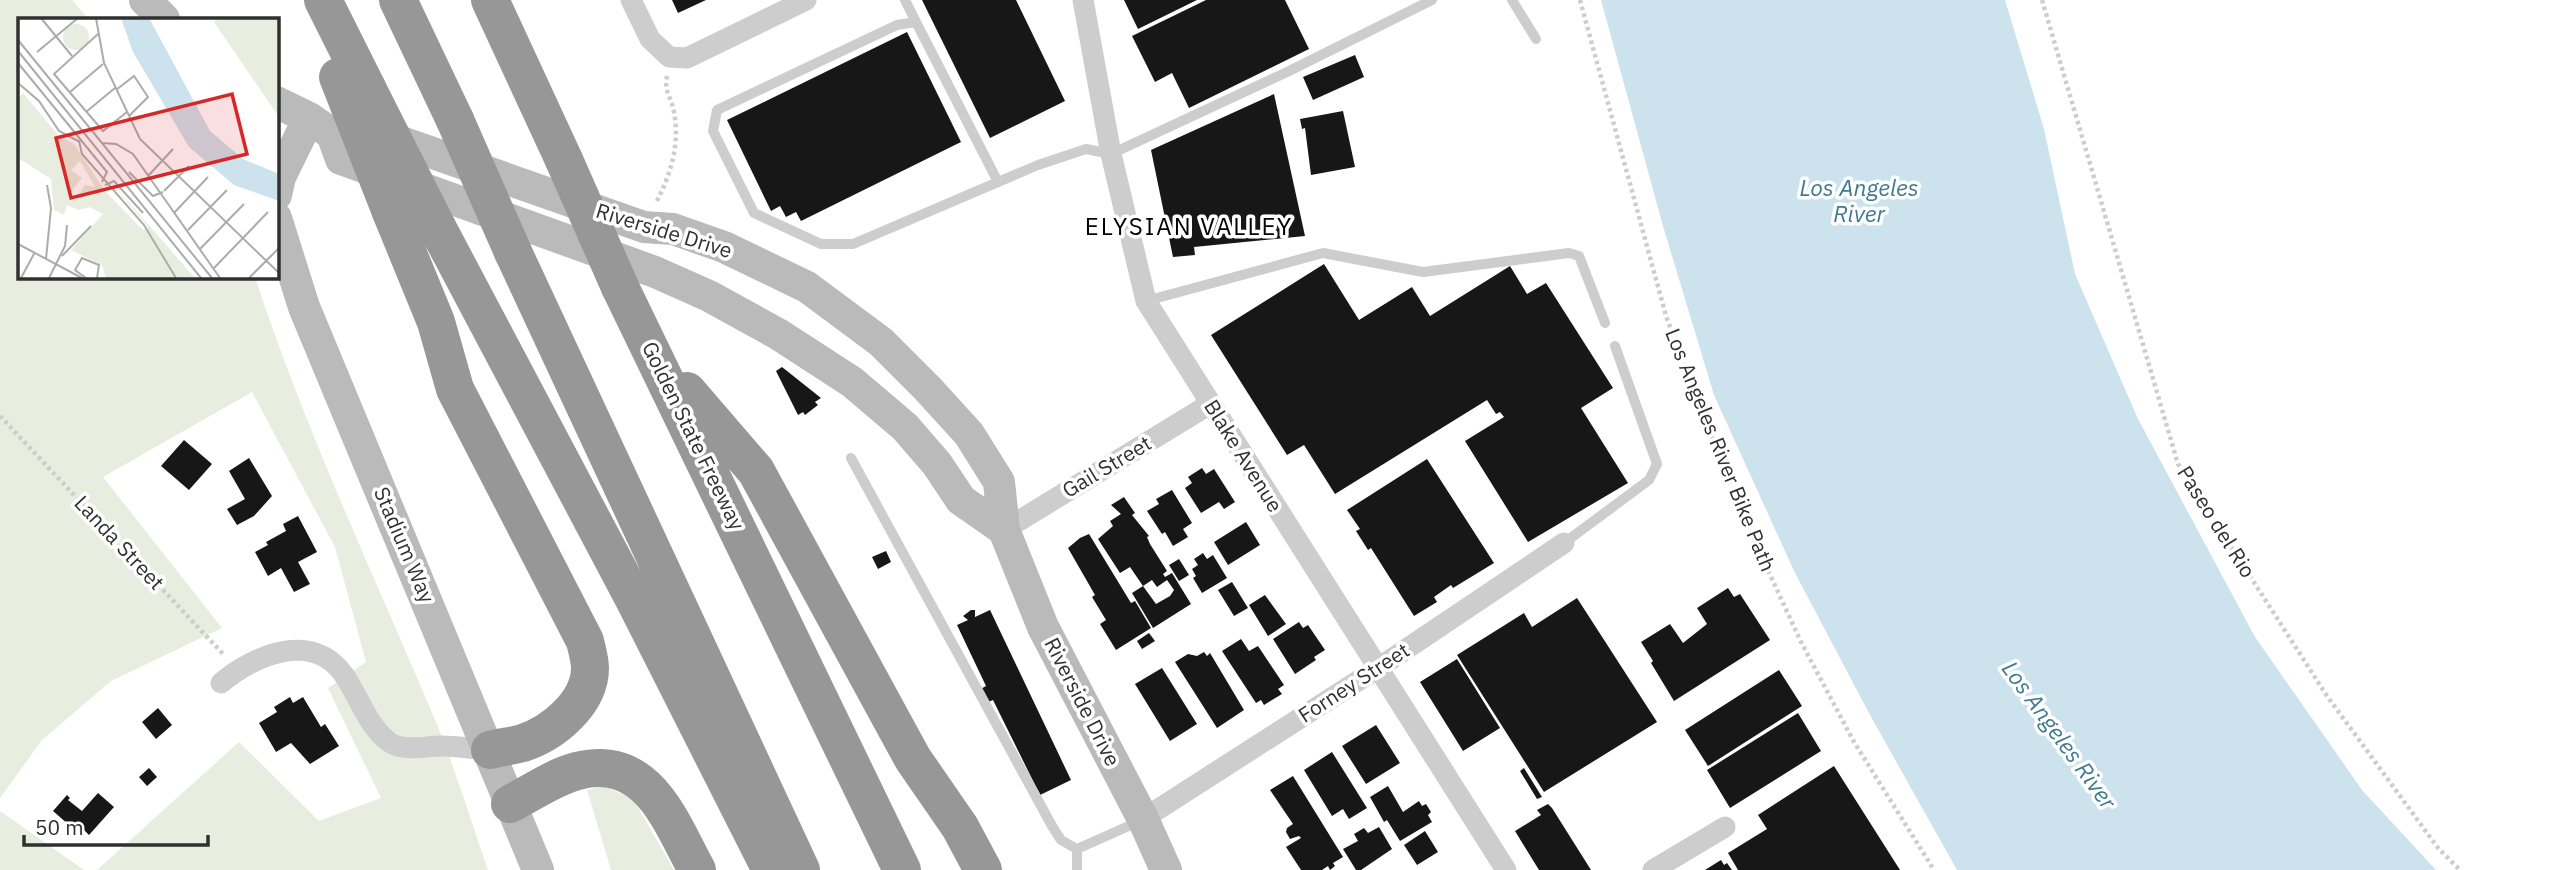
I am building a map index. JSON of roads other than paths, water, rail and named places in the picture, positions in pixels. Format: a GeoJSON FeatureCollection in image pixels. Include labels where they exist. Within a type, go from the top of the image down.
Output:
{"type":"FeatureCollection","features":[{"type":"Feature","properties":{"kind":"highway"},"geometry":{"type":"LineString","coordinates":[[302,0],[437,227],[635,601],[771,870]]}},
{"type":"Feature","properties":{"kind":"highway"},"geometry":{"type":"LineString","coordinates":[[323,0],[353,82],[391,212],[436,322],[455,389],[585,641],[590,669],[587,685],[578,703],[562,720],[534,738],[490,750]]}},
{"type":"Feature","properties":{"kind":"highway"},"geometry":{"type":"LineString","coordinates":[[398,0],[801,870]]}},
{"type":"Feature","properties":{"kind":"highway","name":"Golden State Freeway"},"geometry":{"type":"LineString","coordinates":[[490,0],[620,287],[902,870]]}},
{"type":"Feature","properties":{"kind":"highway"},"geometry":{"type":"LineString","coordinates":[[653,352],[756,471],[913,759],[960,827],[983,870]]}},
{"type":"Feature","properties":{"kind":"highway"},"geometry":{"type":"LineString","coordinates":[[510,804],[575,771],[600,767],[625,772],[646,784],[660,802],[697,870]]}},
{"type":"Feature","properties":{"kind":"main road"},"geometry":{"type":"LineString","coordinates":[[145,0],[163,18]]}},
{"type":"Feature","properties":{"kind":"main road"},"geometry":{"type":"LineString","coordinates":[[278,103],[321,126],[280,177],[278,186]]}},
{"type":"Feature","properties":{"kind":"main road","name":"Riverside Drive"},"geometry":{"type":"LineString","coordinates":[[1004,530],[961,500],[937,464],[905,427],[852,382],[778,334],[709,296],[655,272],[341,159],[321,126],[350,124],[644,227],[673,229],[723,247],[807,287],[881,342],[969,434],[999,482],[1004,530],[1043,627],[1143,819],[1166,870]]}},
{"type":"Feature","properties":{"kind":"main road","name":"Stadium Way"},"geometry":{"type":"LineString","coordinates":[[278,224],[304,307],[538,870]]}},
{"type":"Feature","properties":{"kind":"street"},"geometry":{"type":"LineString","coordinates":[[631,0],[650,39],[669,57],[687,58],[806,0]]}},
{"type":"Feature","properties":{"kind":"street","name":"Blake Avenue"},"geometry":{"type":"LineString","coordinates":[[1083,0],[1111,154],[1146,301],[1506,870]]}},
{"type":"Feature","properties":{"kind":"street","name":"Gail Street"},"geometry":{"type":"LineString","coordinates":[[1004,530],[1210,404]]}},
{"type":"Feature","properties":{"kind":"street","name":"Forney Street"},"geometry":{"type":"LineString","coordinates":[[1143,819],[1378,668],[1564,543]]}},
{"type":"Feature","properties":{"kind":"street"},"geometry":{"type":"LineString","coordinates":[[229,676],[271,654],[293,650],[314,652],[333,660],[378,731],[390,743],[410,748],[443,746],[490,750]]}},
{"type":"Feature","properties":{"kind":"street"},"geometry":{"type":"LineString","coordinates":[[1653,870],[1725,827]]}},
{"type":"Feature","properties":{"kind":"lane"},"geometry":{"type":"LineString","coordinates":[[905,0],[998,182]]}},
{"type":"Feature","properties":{"kind":"lane"},"geometry":{"type":"LineString","coordinates":[[916,22],[897,25],[717,110],[713,131],[754,214],[821,244],[853,244],[998,182],[1086,149],[1111,154],[1287,72],[1432,0]]}},
{"type":"Feature","properties":{"kind":"lane"},"geometry":{"type":"LineString","coordinates":[[1512,0],[1536,39]]}},
{"type":"Feature","properties":{"kind":"lane"},"geometry":{"type":"LineString","coordinates":[[1146,301],[1323,253],[1423,272],[1569,253],[1579,256],[1605,323]]}},
{"type":"Feature","properties":{"kind":"lane"},"geometry":{"type":"LineString","coordinates":[[1564,543],[1649,480],[1657,464],[1615,346]]}},
{"type":"Feature","properties":{"kind":"lane"},"geometry":{"type":"LineString","coordinates":[[851,458],[1052,826],[1062,840],[1077,849]]}},
{"type":"Feature","properties":{"kind":"lane"},"geometry":{"type":"LineString","coordinates":[[1077,849],[1143,819]]}},
{"type":"Feature","properties":{"kind":"lane"},"geometry":{"type":"LineString","coordinates":[[1077,849],[1077,870]]}},
{"type":"Feature","properties":{"kind":"water","name":"Los Angeles River"},"geometry":{"type":"Polygon","coordinates":[[[1601,0],[2005,0],[2044,129],[2075,274],[2138,419],[2255,637],[2362,790],[2436,870],[1957,870],[1870,715],[1794,571],[1714,395],[1663,226],[1601,0]]]}},
{"type":"Feature","properties":{"kind":"district","name":"ELYSIAN VALLEY"},"geometry":{"type":"Point","coordinates":[1189,227]}}]}
